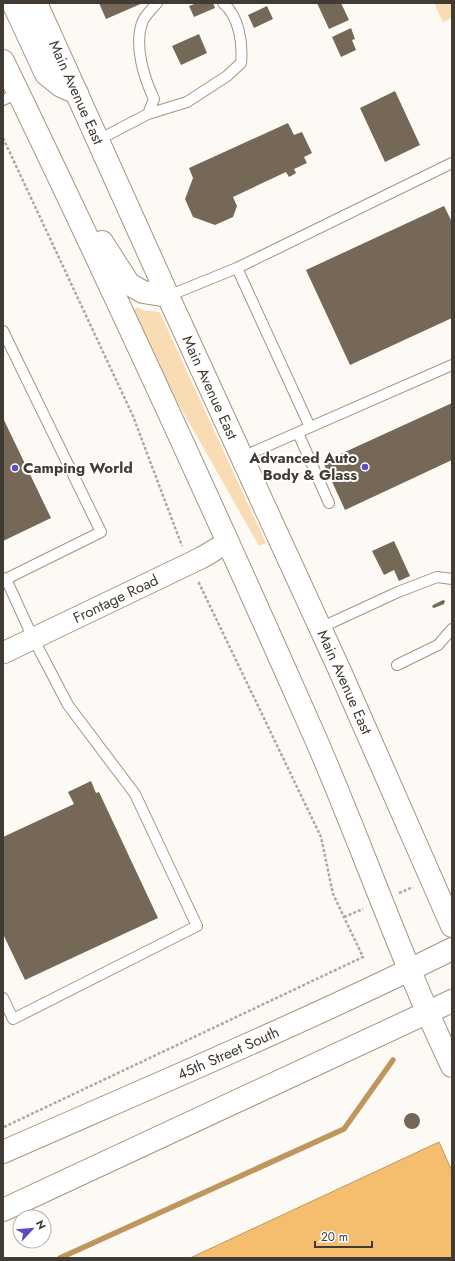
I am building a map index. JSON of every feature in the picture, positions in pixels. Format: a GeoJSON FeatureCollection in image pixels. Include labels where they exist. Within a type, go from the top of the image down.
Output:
{"type":"FeatureCollection","features":[{"type":"Feature","properties":{"kind":"main road"},"geometry":{"type":"LineString","coordinates":[[13,3],[46,74],[61,86],[78,93]]}},
{"type":"Feature","properties":{"kind":"main road","name":"Main Avenue East"},"geometry":{"type":"LineString","coordinates":[[36,3],[320,628],[452,926]]}},
{"type":"Feature","properties":{"kind":"main road"},"geometry":{"type":"LineString","coordinates":[[3,61],[11,97],[40,136],[228,542],[319,748],[427,1013],[452,1066]]}},
{"type":"Feature","properties":{"kind":"main road"},"geometry":{"type":"LineString","coordinates":[[40,136],[55,146],[71,168],[104,248],[129,284],[143,292],[168,296]]}},
{"type":"Feature","properties":{"kind":"main road","name":"45th Street South"},"geometry":{"type":"LineString","coordinates":[[3,1152],[211,1061],[410,970],[452,949]]}},
{"type":"Feature","properties":{"kind":"main road"},"geometry":{"type":"LineString","coordinates":[[3,1210],[452,1001]]}},
{"type":"Feature","properties":{"kind":"street","name":"Frontage Road"},"geometry":{"type":"LineString","coordinates":[[3,653],[196,560],[228,542]]}},
{"type":"Feature","properties":{"kind":"lane"},"geometry":{"type":"LineString","coordinates":[[148,114],[154,99],[144,78],[140,46],[142,22],[157,3]]}},
{"type":"Feature","properties":{"kind":"lane"},"geometry":{"type":"LineString","coordinates":[[98,140],[148,114],[187,102],[227,76],[241,63],[242,46],[231,10],[223,3]]}},
{"type":"Feature","properties":{"kind":"lane"},"geometry":{"type":"LineString","coordinates":[[168,296],[237,268],[452,163]]}},
{"type":"Feature","properties":{"kind":"lane"},"geometry":{"type":"LineString","coordinates":[[237,268],[310,427]]}},
{"type":"Feature","properties":{"kind":"lane"},"geometry":{"type":"LineString","coordinates":[[3,331],[101,532],[4,578],[68,705],[135,794],[197,926],[13,1019],[3,998]]}},
{"type":"Feature","properties":{"kind":"lane"},"geometry":{"type":"LineString","coordinates":[[242,457],[452,365]]}},
{"type":"Feature","properties":{"kind":"lane"},"geometry":{"type":"LineString","coordinates":[[298,433],[329,503]]}},
{"type":"Feature","properties":{"kind":"lane"},"geometry":{"type":"LineString","coordinates":[[320,628],[398,592],[437,577],[452,579]]}},
{"type":"Feature","properties":{"kind":"lane"},"geometry":{"type":"LineString","coordinates":[[397,665],[438,645],[452,629]]}},
{"type":"Feature","properties":{"kind":"path"},"geometry":{"type":"LineString","coordinates":[[3,138],[133,416],[183,550]]}},
{"type":"Feature","properties":{"kind":"path"},"geometry":{"type":"LineString","coordinates":[[3,1128],[363,957],[333,894],[321,837],[198,581]]}},
{"type":"Feature","properties":{"kind":"path"},"geometry":{"type":"LineString","coordinates":[[344,917],[360,910]]}},
{"type":"Feature","properties":{"kind":"shaded area"},"geometry":{"type":"Polygon","coordinates":[[[434,3],[452,3],[452,18],[443,22],[434,3]]]}},
{"type":"Feature","properties":{"kind":"shaded area"},"geometry":{"type":"Polygon","coordinates":[[[137,307],[143,310],[159,312],[161,315],[266,543],[259,546],[169,387],[133,311],[137,307]]]}},
{"type":"Feature","properties":{"kind":"shaded area"},"geometry":{"type":"Polygon","coordinates":[[[439,1142],[452,1171],[452,1258],[190,1258],[439,1142]]]}},
{"type":"Feature","properties":{"kind":"building"},"geometry":{"type":"Polygon","coordinates":[[[99,3],[143,3],[106,19],[99,3]]]}},
{"type":"Feature","properties":{"kind":"building"},"geometry":{"type":"Polygon","coordinates":[[[197,3],[213,3],[215,8],[194,17],[189,6],[197,3]]]}},
{"type":"Feature","properties":{"kind":"building"},"geometry":{"type":"Polygon","coordinates":[[[317,3],[341,3],[349,20],[329,29],[317,3]]]}},
{"type":"Feature","properties":{"kind":"building"},"geometry":{"type":"Polygon","coordinates":[[[267,6],[273,19],[254,28],[248,15],[267,6]]]}},
{"type":"Feature","properties":{"kind":"building"},"geometry":{"type":"Polygon","coordinates":[[[351,28],[355,39],[352,40],[356,50],[341,57],[332,37],[351,28]]]}},
{"type":"Feature","properties":{"kind":"building"},"geometry":{"type":"Polygon","coordinates":[[[199,34],[207,53],[181,65],[172,46],[199,34]]]}},
{"type":"Feature","properties":{"kind":"building"},"geometry":{"type":"Polygon","coordinates":[[[395,91],[420,145],[385,162],[360,108],[395,91]]]}},
{"type":"Feature","properties":{"kind":"building"},"geometry":{"type":"Polygon","coordinates":[[[288,123],[294,135],[302,132],[312,153],[304,157],[307,163],[294,169],[296,173],[289,177],[286,172],[233,197],[237,206],[233,217],[215,225],[193,217],[185,199],[193,178],[189,168],[288,123]]]}},
{"type":"Feature","properties":{"kind":"building"},"geometry":{"type":"Polygon","coordinates":[[[444,206],[452,222],[452,318],[350,365],[306,270],[444,206]]]}},
{"type":"Feature","properties":{"kind":"building"},"geometry":{"type":"Polygon","coordinates":[[[452,403],[452,460],[345,510],[323,462],[452,403]]]}},
{"type":"Feature","properties":{"kind":"building","name":"Camping World"},"geometry":{"type":"Polygon","coordinates":[[[3,418],[51,518],[3,541],[3,418]]]}},
{"type":"Feature","properties":{"kind":"building"},"geometry":{"type":"Polygon","coordinates":[[[394,541],[410,576],[399,581],[394,570],[384,575],[372,551],[394,541]]]}},
{"type":"Feature","properties":{"kind":"building"},"geometry":{"type":"Polygon","coordinates":[[[443,600],[445,601],[444,604],[434,608],[432,607],[433,605],[443,600]]]}},
{"type":"Feature","properties":{"kind":"building"},"geometry":{"type":"Polygon","coordinates":[[[91,781],[96,793],[99,792],[158,918],[25,980],[3,934],[3,837],[74,804],[68,792],[91,781]]]}},
{"type":"Feature","properties":{"kind":"building"},"geometry":{"type":"Polygon","coordinates":[[[409,1113],[415,1113],[420,1118],[418,1127],[415,1129],[409,1129],[404,1124],[404,1118],[409,1113]]]}},
{"type":"Feature","properties":{"kind":"waterway"},"geometry":{"type":"LineString","coordinates":[[60,1258],[344,1129],[393,1060]]}},
{"type":"Feature","properties":{"kind":"place","name":"Advanced Auto Body & Glass"},"geometry":{"type":"Point","coordinates":[365,467]}},
{"type":"Feature","properties":{"kind":"place","name":"Camping World"},"geometry":{"type":"Point","coordinates":[15,468]}}]}
